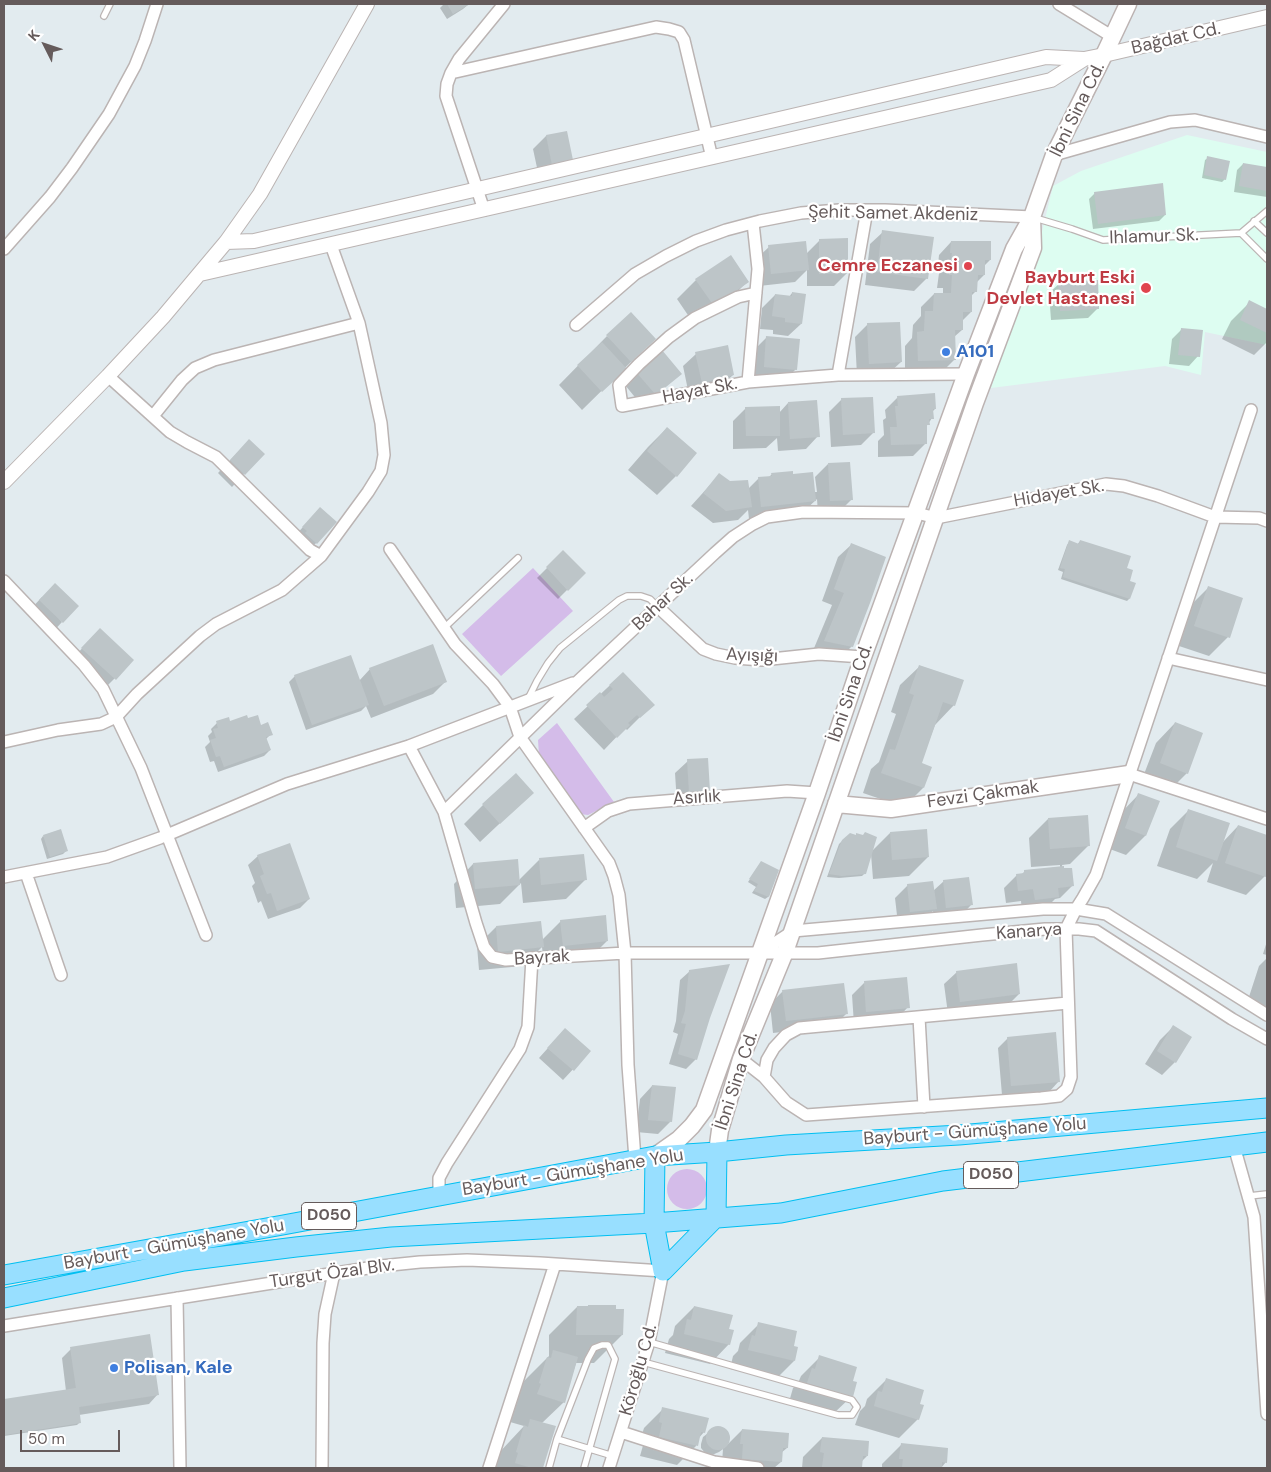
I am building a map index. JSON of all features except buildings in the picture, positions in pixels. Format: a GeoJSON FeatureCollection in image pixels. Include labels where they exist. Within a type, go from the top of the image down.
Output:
{"type":"FeatureCollection","features":[{"type":"Feature","properties":{"kind":"highway","name":"Bayburt - Gümüşhane Yolu"},"geometry":{"type":"LineString","coordinates":[[4,1275],[654,1156],[786,1145],[959,1135],[1267,1108]]}},
{"type":"Feature","properties":{"kind":"highway","name":"Bayburt - Gümüşhane Yolu"},"geometry":{"type":"LineString","coordinates":[[4,1298],[184,1261],[296,1247],[391,1237],[654,1223],[781,1212],[943,1181],[1267,1142]]}},
{"type":"Feature","properties":{"kind":"highway"},"geometry":{"type":"LineString","coordinates":[[663,1271],[716,1218],[717,1152]]}},
{"type":"Feature","properties":{"kind":"highway"},"geometry":{"type":"LineString","coordinates":[[654,1156],[654,1223],[663,1271]]}},
{"type":"Feature","properties":{"kind":"main road","name":"İbni Sina Cd."},"geometry":{"type":"LineString","coordinates":[[654,1156],[679,1139],[704,1110],[817,793],[863,657],[966,374],[1014,249],[1032,218],[1054,155],[1128,4]]}},
{"type":"Feature","properties":{"kind":"main road","name":"İbni Sina Cd."},"geometry":{"type":"LineString","coordinates":[[717,1152],[720,1130],[741,1059],[793,931],[975,403],[1033,248],[1032,218]]}},
{"type":"Feature","properties":{"kind":"main road","name":"Fevzi Çakmak"},"geometry":{"type":"LineString","coordinates":[[836,804],[890,809],[1129,774]]}},
{"type":"Feature","properties":{"kind":"street"},"geometry":{"type":"LineString","coordinates":[[4,249],[50,197],[109,114],[135,66],[157,4]]}},
{"type":"Feature","properties":{"kind":"street"},"geometry":{"type":"LineString","coordinates":[[4,482],[108,376],[200,274],[226,242],[260,194],[367,4]]}},
{"type":"Feature","properties":{"kind":"street"},"geometry":{"type":"LineString","coordinates":[[484,210],[446,96],[447,84],[459,59],[504,4]]}},
{"type":"Feature","properties":{"kind":"street"},"geometry":{"type":"LineString","coordinates":[[1059,4],[1113,37]]}},
{"type":"Feature","properties":{"kind":"street","name":"Bağdat Cd."},"geometry":{"type":"LineString","coordinates":[[226,242],[254,241],[1046,57],[1084,58],[1104,55],[1267,17]]}},
{"type":"Feature","properties":{"kind":"street"},"geometry":{"type":"LineString","coordinates":[[451,73],[656,27],[669,29],[678,32],[684,40],[712,158]]}},
{"type":"Feature","properties":{"kind":"street"},"geometry":{"type":"LineString","coordinates":[[200,274],[1051,80],[1084,58]]}},
{"type":"Feature","properties":{"kind":"street"},"geometry":{"type":"LineString","coordinates":[[1054,155],[1170,122],[1195,120],[1267,136]]}},
{"type":"Feature","properties":{"kind":"street","name":"Şehit Samet Akdeniz"},"geometry":{"type":"LineString","coordinates":[[576,325],[634,274],[696,241],[753,223],[801,213],[839,210],[1032,218]]}},
{"type":"Feature","properties":{"kind":"street"},"geometry":{"type":"LineString","coordinates":[[838,375],[867,210]]}},
{"type":"Feature","properties":{"kind":"street"},"geometry":{"type":"LineString","coordinates":[[748,382],[758,268],[753,223]]}},
{"type":"Feature","properties":{"kind":"street"},"geometry":{"type":"LineString","coordinates":[[4,742],[41,733],[102,724],[116,718],[137,694],[200,636],[216,624],[282,590],[321,556],[368,492],[381,471],[384,455],[381,423],[359,323],[331,244]]}},
{"type":"Feature","properties":{"kind":"street","name":"Hayat Sk."},"geometry":{"type":"LineString","coordinates":[[756,293],[738,297],[695,318],[663,342],[638,364],[619,385],[622,406],[748,382],[838,375],[966,374]]}},
{"type":"Feature","properties":{"kind":"street"},"geometry":{"type":"LineString","coordinates":[[153,416],[182,380],[195,368],[214,360],[359,323]]}},
{"type":"Feature","properties":{"kind":"street"},"geometry":{"type":"LineString","coordinates":[[108,376],[170,432],[216,457],[310,550],[321,556]]}},
{"type":"Feature","properties":{"kind":"street"},"geometry":{"type":"LineString","coordinates":[[741,1059],[764,1077],[786,1102],[806,1115],[1058,1096],[1067,1089],[1071,1077],[1066,929],[1096,875],[1251,410]]}},
{"type":"Feature","properties":{"kind":"street","name":"Hidayet Sk."},"geometry":{"type":"LineString","coordinates":[[936,518],[1106,484],[1124,486],[1158,496],[1215,517],[1259,518],[1267,520]]}},
{"type":"Feature","properties":{"kind":"street","name":"Bahar Sk."},"geometry":{"type":"LineString","coordinates":[[444,812],[577,682],[733,537],[753,524],[767,517],[803,512],[917,513],[936,518]]}},
{"type":"Feature","properties":{"kind":"street"},"geometry":{"type":"LineString","coordinates":[[390,549],[455,644],[492,684],[510,707],[520,738],[609,863],[619,895],[625,953],[628,1065],[635,1159]]}},
{"type":"Feature","properties":{"kind":"street"},"geometry":{"type":"LineString","coordinates":[[4,581],[84,665],[103,689],[141,768],[206,936]]}},
{"type":"Feature","properties":{"kind":"street","name":"Ayışığı"},"geometry":{"type":"LineString","coordinates":[[658,607],[704,649],[716,654],[735,658],[762,660],[819,654],[863,657]]}},
{"type":"Feature","properties":{"kind":"street"},"geometry":{"type":"LineString","coordinates":[[1168,658],[1267,680]]}},
{"type":"Feature","properties":{"kind":"street"},"geometry":{"type":"LineString","coordinates":[[4,877],[107,857],[168,835],[287,784],[409,746],[577,682]]}},
{"type":"Feature","properties":{"kind":"street","name":"Bayrak"},"geometry":{"type":"LineString","coordinates":[[409,746],[444,812],[484,947],[492,957],[506,960],[625,953],[761,952]]}},
{"type":"Feature","properties":{"kind":"street"},"geometry":{"type":"LineString","coordinates":[[1129,774],[1267,819]]}},
{"type":"Feature","properties":{"kind":"street","name":"Asırlık"},"geometry":{"type":"LineString","coordinates":[[584,828],[608,811],[629,804],[787,791],[817,793]]}},
{"type":"Feature","properties":{"kind":"street"},"geometry":{"type":"LineString","coordinates":[[26,873],[61,974]]}},
{"type":"Feature","properties":{"kind":"street"},"geometry":{"type":"LineString","coordinates":[[761,952],[793,931],[1043,909],[1076,909],[1106,914],[1267,1015]]}},
{"type":"Feature","properties":{"kind":"street","name":"Kanarya"},"geometry":{"type":"LineString","coordinates":[[761,952],[818,952],[991,934],[1079,929],[1096,932],[1267,1039]]}},
{"type":"Feature","properties":{"kind":"street"},"geometry":{"type":"LineString","coordinates":[[439,1195],[439,1178],[446,1163],[520,1050],[528,1027],[532,958]]}},
{"type":"Feature","properties":{"kind":"street"},"geometry":{"type":"LineString","coordinates":[[764,1077],[767,1060],[774,1048],[786,1035],[799,1028],[1068,1003]]}},
{"type":"Feature","properties":{"kind":"street"},"geometry":{"type":"LineString","coordinates":[[918,1017],[924,1106]]}},
{"type":"Feature","properties":{"kind":"street"},"geometry":{"type":"LineString","coordinates":[[1234,1146],[1254,1217],[1267,1414]]}},
{"type":"Feature","properties":{"kind":"street","name":"Turgut Özal Blv."},"geometry":{"type":"LineString","coordinates":[[4,1326],[334,1273],[420,1262],[467,1260],[663,1271]]}},
{"type":"Feature","properties":{"kind":"street"},"geometry":{"type":"LineString","coordinates":[[489,1468],[555,1264]]}},
{"type":"Feature","properties":{"kind":"street","name":"Köroğlu Cd."},"geometry":{"type":"LineString","coordinates":[[609,1468],[649,1342],[663,1271]]}},
{"type":"Feature","properties":{"kind":"street"},"geometry":{"type":"LineString","coordinates":[[322,1468],[323,1343],[325,1314],[334,1273]]}},
{"type":"Feature","properties":{"kind":"street"},"geometry":{"type":"LineString","coordinates":[[177,1298],[180,1468]]}},
{"type":"Feature","properties":{"kind":"street"},"geometry":{"type":"LineString","coordinates":[[621,1432],[714,1462],[758,1468]]}},
{"type":"Feature","properties":{"kind":"lane"},"geometry":{"type":"LineString","coordinates":[[104,16],[110,4]]}},
{"type":"Feature","properties":{"kind":"lane"},"geometry":{"type":"LineString","coordinates":[[1267,210],[1242,233],[1267,259]]}},
{"type":"Feature","properties":{"kind":"lane","name":"Ihlamur Sk."},"geometry":{"type":"LineString","coordinates":[[1032,218],[1102,240],[1242,233]]}},
{"type":"Feature","properties":{"kind":"lane"},"geometry":{"type":"LineString","coordinates":[[1254,221],[1267,233]]}},
{"type":"Feature","properties":{"kind":"lane"},"geometry":{"type":"LineString","coordinates":[[444,628],[518,558]]}},
{"type":"Feature","properties":{"kind":"lane"},"geometry":{"type":"LineString","coordinates":[[528,701],[537,681],[560,648],[619,600],[627,596],[642,596],[658,607]]}},
{"type":"Feature","properties":{"kind":"lane"},"geometry":{"type":"LineString","coordinates":[[1249,1196],[1267,1194]]}},
{"type":"Feature","properties":{"kind":"lane"},"geometry":{"type":"LineString","coordinates":[[643,1362],[838,1415],[852,1414],[857,1407],[852,1400],[649,1342]]}},
{"type":"Feature","properties":{"kind":"lane"},"geometry":{"type":"LineString","coordinates":[[549,1468],[557,1439],[588,1359],[594,1348],[608,1345],[615,1359],[584,1468]]}},
{"type":"Feature","properties":{"kind":"lane"},"geometry":{"type":"LineString","coordinates":[[557,1439],[613,1456]]}},
{"type":"Feature","properties":{"kind":"shaded area","name":"Bayburt Eski Devlet Hastanesi"},"geometry":{"type":"Polygon","coordinates":[[[1187,135],[1267,152],[1267,345],[1205,332],[1201,375],[1165,366],[991,388],[1039,244],[1053,186],[1081,171],[1187,135]]]}},
{"type":"Feature","properties":{"kind":"shaded area"},"geometry":{"type":"Polygon","coordinates":[[[533,568],[573,611],[501,676],[462,634],[533,568]]]}},
{"type":"Feature","properties":{"kind":"shaded area"},"geometry":{"type":"Polygon","coordinates":[[[557,723],[614,802],[588,815],[580,814],[539,755],[538,740],[557,723]]]}},
{"type":"Feature","properties":{"kind":"shaded area"},"geometry":{"type":"Polygon","coordinates":[[[687,1169],[701,1175],[707,1189],[701,1203],[687,1209],[673,1203],[667,1189],[673,1175],[687,1169]]]}},
{"type":"Feature","properties":{"kind":"place","name":"Cemre Eczanesi"},"geometry":{"type":"Point","coordinates":[968,266]}},
{"type":"Feature","properties":{"kind":"place","name":"Bayburt Eski Devlet Hastanesi"},"geometry":{"type":"Point","coordinates":[1146,288]}},
{"type":"Feature","properties":{"kind":"place","name":"A101"},"geometry":{"type":"Point","coordinates":[946,352]}},
{"type":"Feature","properties":{"kind":"place","name":"Polisan, Kale"},"geometry":{"type":"Point","coordinates":[114,1368]}}]}
